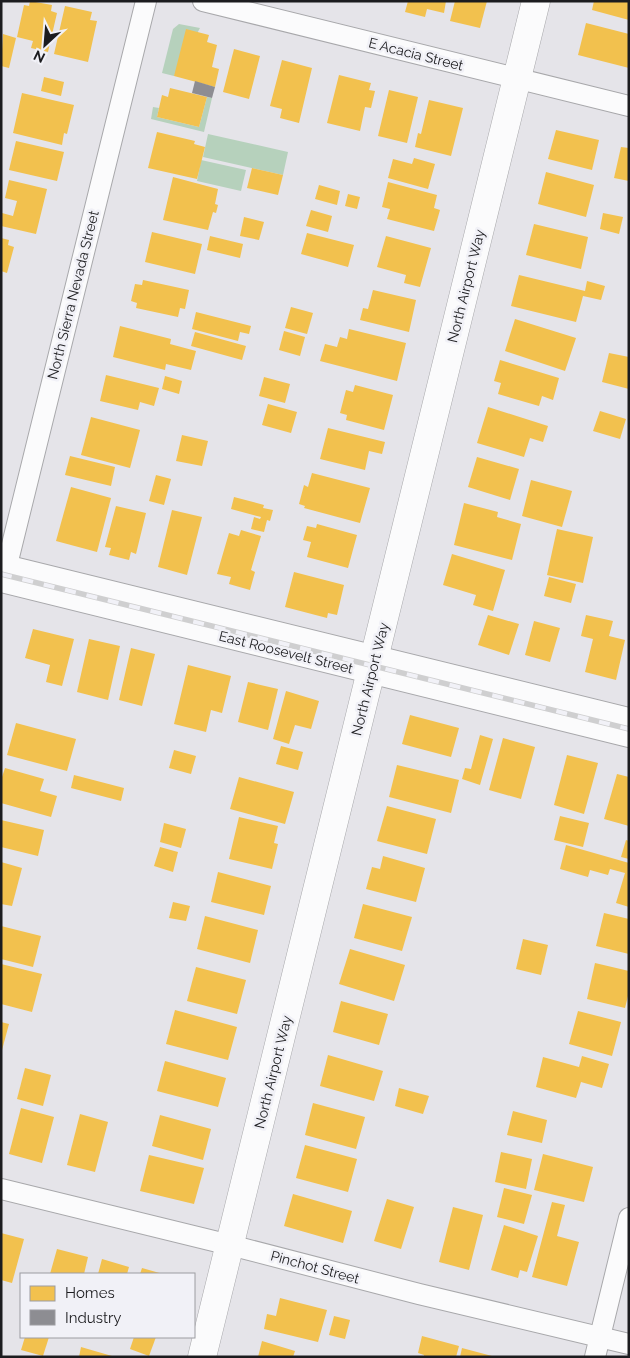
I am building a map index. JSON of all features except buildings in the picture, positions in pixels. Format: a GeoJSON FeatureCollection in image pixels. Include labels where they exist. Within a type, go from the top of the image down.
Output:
{"type":"FeatureCollection","features":[{"type":"Feature","properties":{"kind":"main road","name":"North Airport Way"},"geometry":{"type":"LineString","coordinates":[[202,1357],[536,1]]}},
{"type":"Feature","properties":{"kind":"street","name":"North Sierra Nevada Street"},"geometry":{"type":"LineString","coordinates":[[3,577],[146,1]]}},
{"type":"Feature","properties":{"kind":"street","name":"E Acacia Street"},"geometry":{"type":"LineString","coordinates":[[203,1],[517,80],[629,106]]}},
{"type":"Feature","properties":{"kind":"street","name":"East Roosevelt Street"},"geometry":{"type":"LineString","coordinates":[[3,577],[373,665],[629,718]]}},
{"type":"Feature","properties":{"kind":"street","name":"East Roosevelt Street"},"geometry":{"type":"LineString","coordinates":[[373,665],[629,737]]}},
{"type":"Feature","properties":{"kind":"street","name":"Pinchot Street"},"geometry":{"type":"LineString","coordinates":[[1,1189],[419,1294],[629,1344]]}},
{"type":"Feature","properties":{"kind":"street"},"geometry":{"type":"LineString","coordinates":[[595,1357],[629,1218]]}},
{"type":"Feature","properties":{"kind":"green space"},"geometry":{"type":"Polygon","coordinates":[[[179,24],[200,28],[174,76],[162,73],[173,29],[179,24]]]}},
{"type":"Feature","properties":{"kind":"green space"},"geometry":{"type":"Polygon","coordinates":[[[207,97],[212,98],[204,132],[151,119],[153,107],[159,108],[157,117],[199,127],[207,97]]]}},
{"type":"Feature","properties":{"kind":"green space"},"geometry":{"type":"Polygon","coordinates":[[[208,134],[288,152],[283,175],[203,157],[208,134]]]}},
{"type":"Feature","properties":{"kind":"green space"},"geometry":{"type":"Polygon","coordinates":[[[201,160],[246,170],[241,191],[197,181],[201,160]]]}},
{"type":"Feature","properties":{"kind":"railway"},"geometry":{"type":"LineString","coordinates":[[1,574],[629,729]]}}]}
